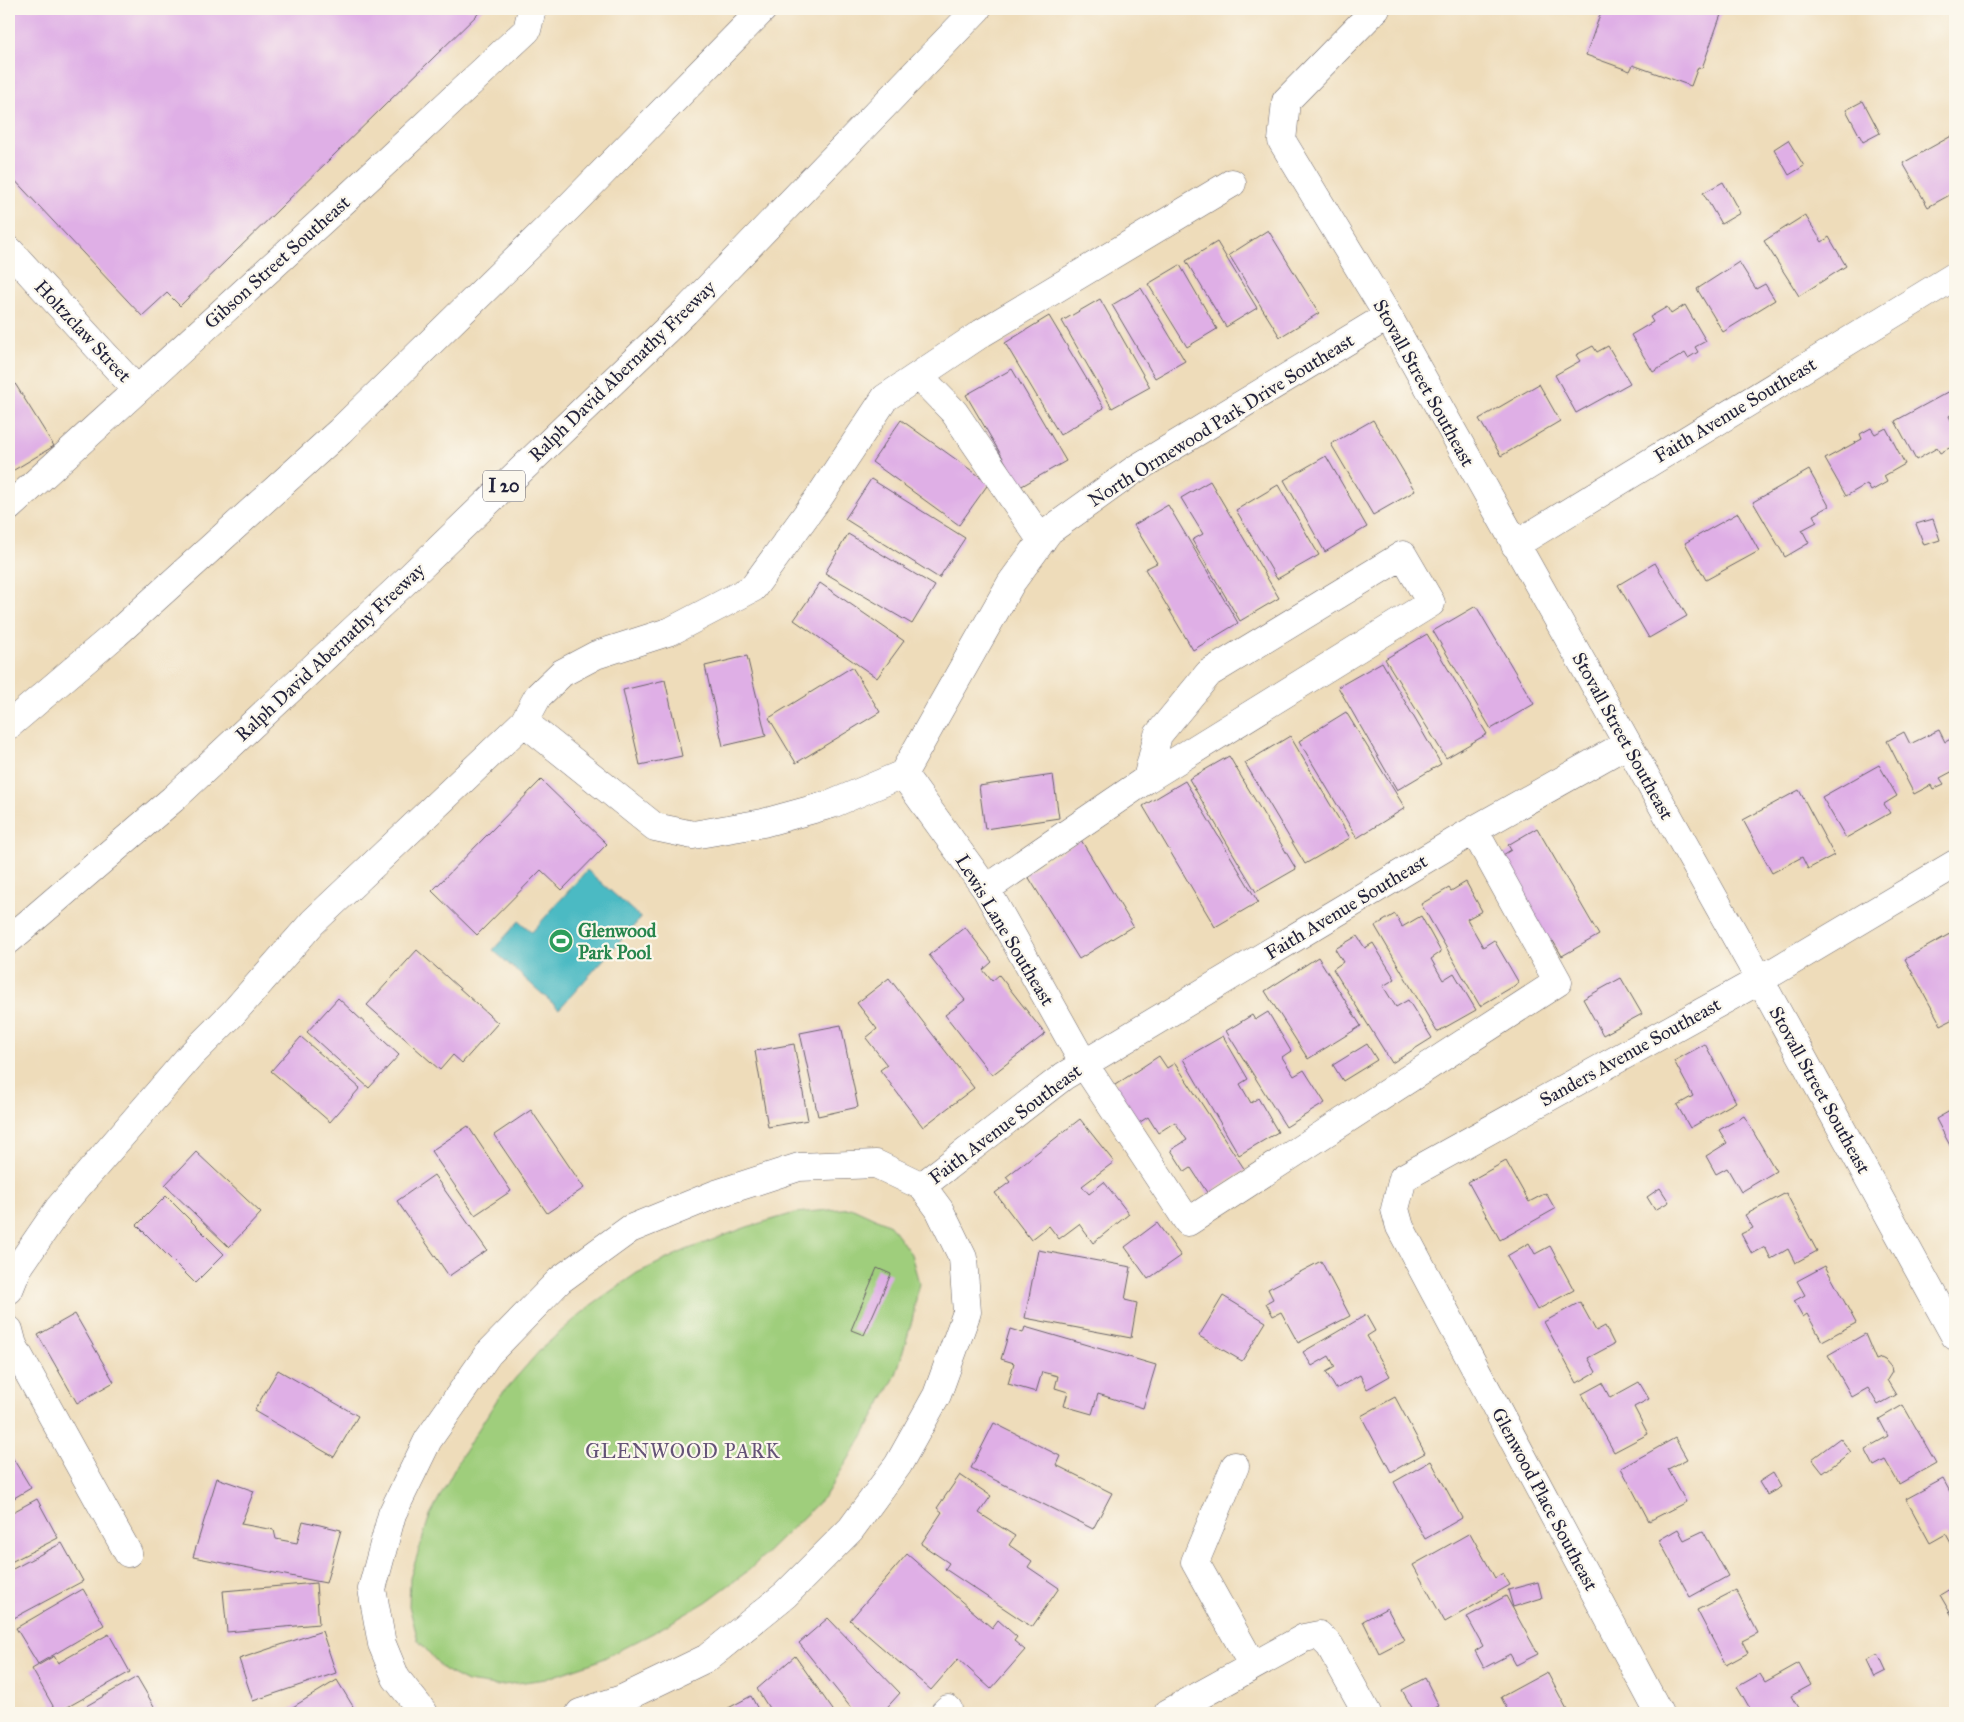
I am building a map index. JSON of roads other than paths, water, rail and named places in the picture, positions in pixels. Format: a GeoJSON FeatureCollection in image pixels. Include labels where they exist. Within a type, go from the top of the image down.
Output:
{"type":"FeatureCollection","features":[{"type":"Feature","properties":{"kind":"main road","name":"Gibson Street Southeast"},"geometry":{"type":"LineString","coordinates":[[9,507],[347,198],[527,30],[532,9]]}},
{"type":"Feature","properties":{"kind":"main road"},"geometry":{"type":"LineString","coordinates":[[9,725],[116,634],[340,431],[568,208],[763,9]]}},
{"type":"Feature","properties":{"kind":"main road","name":"Ralph David Abernathy Freeway"},"geometry":{"type":"LineString","coordinates":[[9,940],[173,799],[416,572],[685,312],[977,9]]}},
{"type":"Feature","properties":{"kind":"main road","name":"Stovall Street Southeast"},"geometry":{"type":"LineString","coordinates":[[1376,9],[1286,101],[1282,141],[1388,316],[1760,980],[1955,1336]]}},
{"type":"Feature","properties":{"kind":"main road"},"geometry":{"type":"LineString","coordinates":[[9,1290],[18,1268],[59,1208],[191,1055],[233,1013],[313,922],[524,722],[538,696],[562,673],[596,655],[671,630],[753,588],[820,496],[885,398],[982,333],[1232,183]]}},
{"type":"Feature","properties":{"kind":"main road","name":"Holtzclaw Street"},"geometry":{"type":"LineString","coordinates":[[9,250],[137,390]]}},
{"type":"Feature","properties":{"kind":"main road","name":"Faith Avenue Southeast"},"geometry":{"type":"LineString","coordinates":[[1515,545],[1955,276]]}},
{"type":"Feature","properties":{"kind":"main road","name":"North Ormewood Park Drive Southeast"},"geometry":{"type":"LineString","coordinates":[[903,774],[1011,583],[1049,531],[1134,470],[1388,316]]}},
{"type":"Feature","properties":{"kind":"main road"},"geometry":{"type":"LineString","coordinates":[[919,376],[954,412],[1042,541]]}},
{"type":"Feature","properties":{"kind":"main road"},"geometry":{"type":"LineString","coordinates":[[986,889],[1147,779],[1431,603],[1402,555],[1209,673],[1158,735],[1147,779]]}},
{"type":"Feature","properties":{"kind":"main road"},"geometry":{"type":"LineString","coordinates":[[524,722],[655,826],[693,836],[763,823],[832,804],[903,774]]}},
{"type":"Feature","properties":{"kind":"main road","name":"Faith Avenue Southeast"},"geometry":{"type":"LineString","coordinates":[[580,1713],[626,1706],[707,1658],[785,1595],[851,1529],[898,1464],[937,1394],[967,1312],[963,1258],[939,1209],[922,1186],[1064,1076],[1474,830],[1627,744]]}},
{"type":"Feature","properties":{"kind":"main road","name":"Lewis Lane Southeast"},"geometry":{"type":"LineString","coordinates":[[903,774],[986,889],[1084,1064],[1188,1222],[1558,982],[1474,830]]}},
{"type":"Feature","properties":{"kind":"main road","name":"Sanders Avenue Southeast"},"geometry":{"type":"LineString","coordinates":[[1430,1284],[1400,1227],[1395,1209],[1403,1178],[1760,980],[1955,864]]}},
{"type":"Feature","properties":{"kind":"main road"},"geometry":{"type":"LineString","coordinates":[[424,1713],[396,1678],[382,1644],[372,1589],[392,1514],[428,1440],[488,1354],[560,1280],[630,1229],[716,1194],[799,1167],[876,1164],[922,1186]]}},
{"type":"Feature","properties":{"kind":"main road","name":"Glenwood Place Southeast"},"geometry":{"type":"LineString","coordinates":[[1430,1284],[1659,1713]]}},
{"type":"Feature","properties":{"kind":"main road"},"geometry":{"type":"LineString","coordinates":[[9,1330],[13,1345],[128,1554]]}},
{"type":"Feature","properties":{"kind":"main road"},"geometry":{"type":"LineString","coordinates":[[1235,1466],[1195,1562],[1253,1666]]}},
{"type":"Feature","properties":{"kind":"main road"},"geometry":{"type":"LineString","coordinates":[[1168,1713],[1304,1638],[1319,1635],[1330,1646],[1367,1713]]}},
{"type":"Feature","properties":{"kind":"water","name":"Glenwood Park Pool"},"geometry":{"type":"Polygon","coordinates":[[[587,870],[641,918],[559,1009],[493,950],[519,921],[532,932],[587,870]]]}},
{"type":"Feature","properties":{"kind":"place","name":"Glenwood Park Pool"},"geometry":{"type":"Point","coordinates":[561,941]}},
{"type":"Feature","properties":{"kind":"district","name":"GLENWOOD PARK"},"geometry":{"type":"Point","coordinates":[683,1451]}}]}
